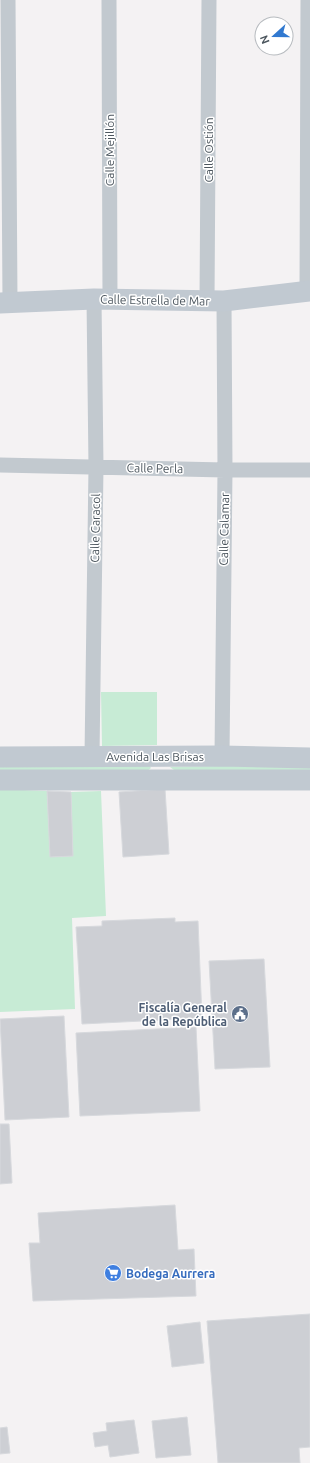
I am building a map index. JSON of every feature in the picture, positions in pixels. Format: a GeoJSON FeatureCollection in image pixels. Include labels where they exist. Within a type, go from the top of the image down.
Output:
{"type":"FeatureCollection","features":[{"type":"Feature","properties":{"kind":"street"},"geometry":{"type":"LineString","coordinates":[[5,302],[8,0]]}},
{"type":"Feature","properties":{"kind":"street","name":"Calle Mejillón"},"geometry":{"type":"LineString","coordinates":[[102,299],[109,0]]}},
{"type":"Feature","properties":{"kind":"street","name":"Calle Ostión"},"geometry":{"type":"LineString","coordinates":[[209,0],[216,301]]}},
{"type":"Feature","properties":{"kind":"street"},"geometry":{"type":"LineString","coordinates":[[308,0],[308,292]]}},
{"type":"Feature","properties":{"kind":"street","name":"Calle Estrella de Mar"},"geometry":{"type":"LineString","coordinates":[[5,302],[102,299],[216,301],[308,292]]}},
{"type":"Feature","properties":{"kind":"street","name":"Calle Caracol"},"geometry":{"type":"LineString","coordinates":[[92,756],[96,467],[102,299]]}},
{"type":"Feature","properties":{"kind":"street","name":"Calle Calamar"},"geometry":{"type":"LineString","coordinates":[[216,301],[225,470],[222,756]]}},
{"type":"Feature","properties":{"kind":"street","name":"Calle Perla"},"geometry":{"type":"LineString","coordinates":[[0,465],[225,470],[310,470]]}},
{"type":"Feature","properties":{"kind":"street","name":"Avenida Las Brisas"},"geometry":{"type":"LineString","coordinates":[[0,756],[222,756],[310,758]]}},
{"type":"Feature","properties":{"kind":"street","name":"Avenida Las Brisas"},"geometry":{"type":"LineString","coordinates":[[0,780],[310,780]]}},
{"type":"Feature","properties":{"kind":"green space"},"geometry":{"type":"Polygon","coordinates":[[[101,692],[157,692],[157,745],[102,746],[101,692]]]}},
{"type":"Feature","properties":{"kind":"green space"},"geometry":{"type":"Polygon","coordinates":[[[0,763],[148,764],[151,768],[147,771],[0,770],[0,763]]]}},
{"type":"Feature","properties":{"kind":"green space"},"geometry":{"type":"Polygon","coordinates":[[[310,764],[310,771],[174,770],[170,767],[310,764]]]}},
{"type":"Feature","properties":{"kind":"green space"},"geometry":{"type":"Polygon","coordinates":[[[0,789],[47,791],[50,857],[73,856],[71,792],[101,791],[106,916],[72,918],[75,1009],[0,1012],[0,789]]]}},
{"type":"Feature","properties":{"kind":"building"},"geometry":{"type":"Polygon","coordinates":[[[165,789],[169,854],[123,857],[119,792],[165,789]]]}},
{"type":"Feature","properties":{"kind":"building"},"geometry":{"type":"Polygon","coordinates":[[[47,791],[71,792],[73,856],[50,857],[47,791]]]}},
{"type":"Feature","properties":{"kind":"building"},"geometry":{"type":"Polygon","coordinates":[[[175,918],[175,922],[198,921],[202,1018],[82,1024],[76,927],[102,926],[102,921],[175,918]]]}},
{"type":"Feature","properties":{"kind":"building","name":"Fiscalía General de la República"},"geometry":{"type":"Polygon","coordinates":[[[264,959],[270,1067],[215,1069],[209,961],[264,959]]]}},
{"type":"Feature","properties":{"kind":"building"},"geometry":{"type":"Polygon","coordinates":[[[64,1016],[69,1117],[5,1120],[0,1019],[64,1016]]]}},
{"type":"Feature","properties":{"kind":"building"},"geometry":{"type":"Polygon","coordinates":[[[196,1027],[200,1111],[80,1116],[76,1033],[196,1027]]]}},
{"type":"Feature","properties":{"kind":"building"},"geometry":{"type":"Polygon","coordinates":[[[0,1124],[9,1124],[12,1183],[0,1184],[0,1124]]]}},
{"type":"Feature","properties":{"kind":"building","name":"Bodega Aurrera"},"geometry":{"type":"Polygon","coordinates":[[[175,1205],[178,1250],[194,1249],[196,1296],[33,1301],[29,1243],[40,1243],[38,1213],[175,1205]]]}},
{"type":"Feature","properties":{"kind":"building"},"geometry":{"type":"Polygon","coordinates":[[[310,1314],[310,1447],[299,1448],[300,1463],[218,1463],[207,1321],[310,1314]]]}},
{"type":"Feature","properties":{"kind":"building"},"geometry":{"type":"Polygon","coordinates":[[[200,1322],[204,1363],[172,1367],[167,1326],[200,1322]]]}},
{"type":"Feature","properties":{"kind":"building"},"geometry":{"type":"Polygon","coordinates":[[[187,1417],[191,1455],[156,1458],[152,1421],[187,1417]]]}},
{"type":"Feature","properties":{"kind":"building"},"geometry":{"type":"Polygon","coordinates":[[[134,1420],[139,1453],[110,1457],[108,1445],[95,1447],[93,1433],[107,1431],[106,1423],[134,1420]]]}},
{"type":"Feature","properties":{"kind":"building"},"geometry":{"type":"Polygon","coordinates":[[[7,1427],[10,1453],[0,1454],[0,1428],[7,1427]]]}},
{"type":"Feature","properties":{"kind":"place","name":"Fiscalía General de la República"},"geometry":{"type":"Point","coordinates":[240,1014]}},
{"type":"Feature","properties":{"kind":"place","name":"Bodega Aurrera"},"geometry":{"type":"Point","coordinates":[113,1273]}}]}
